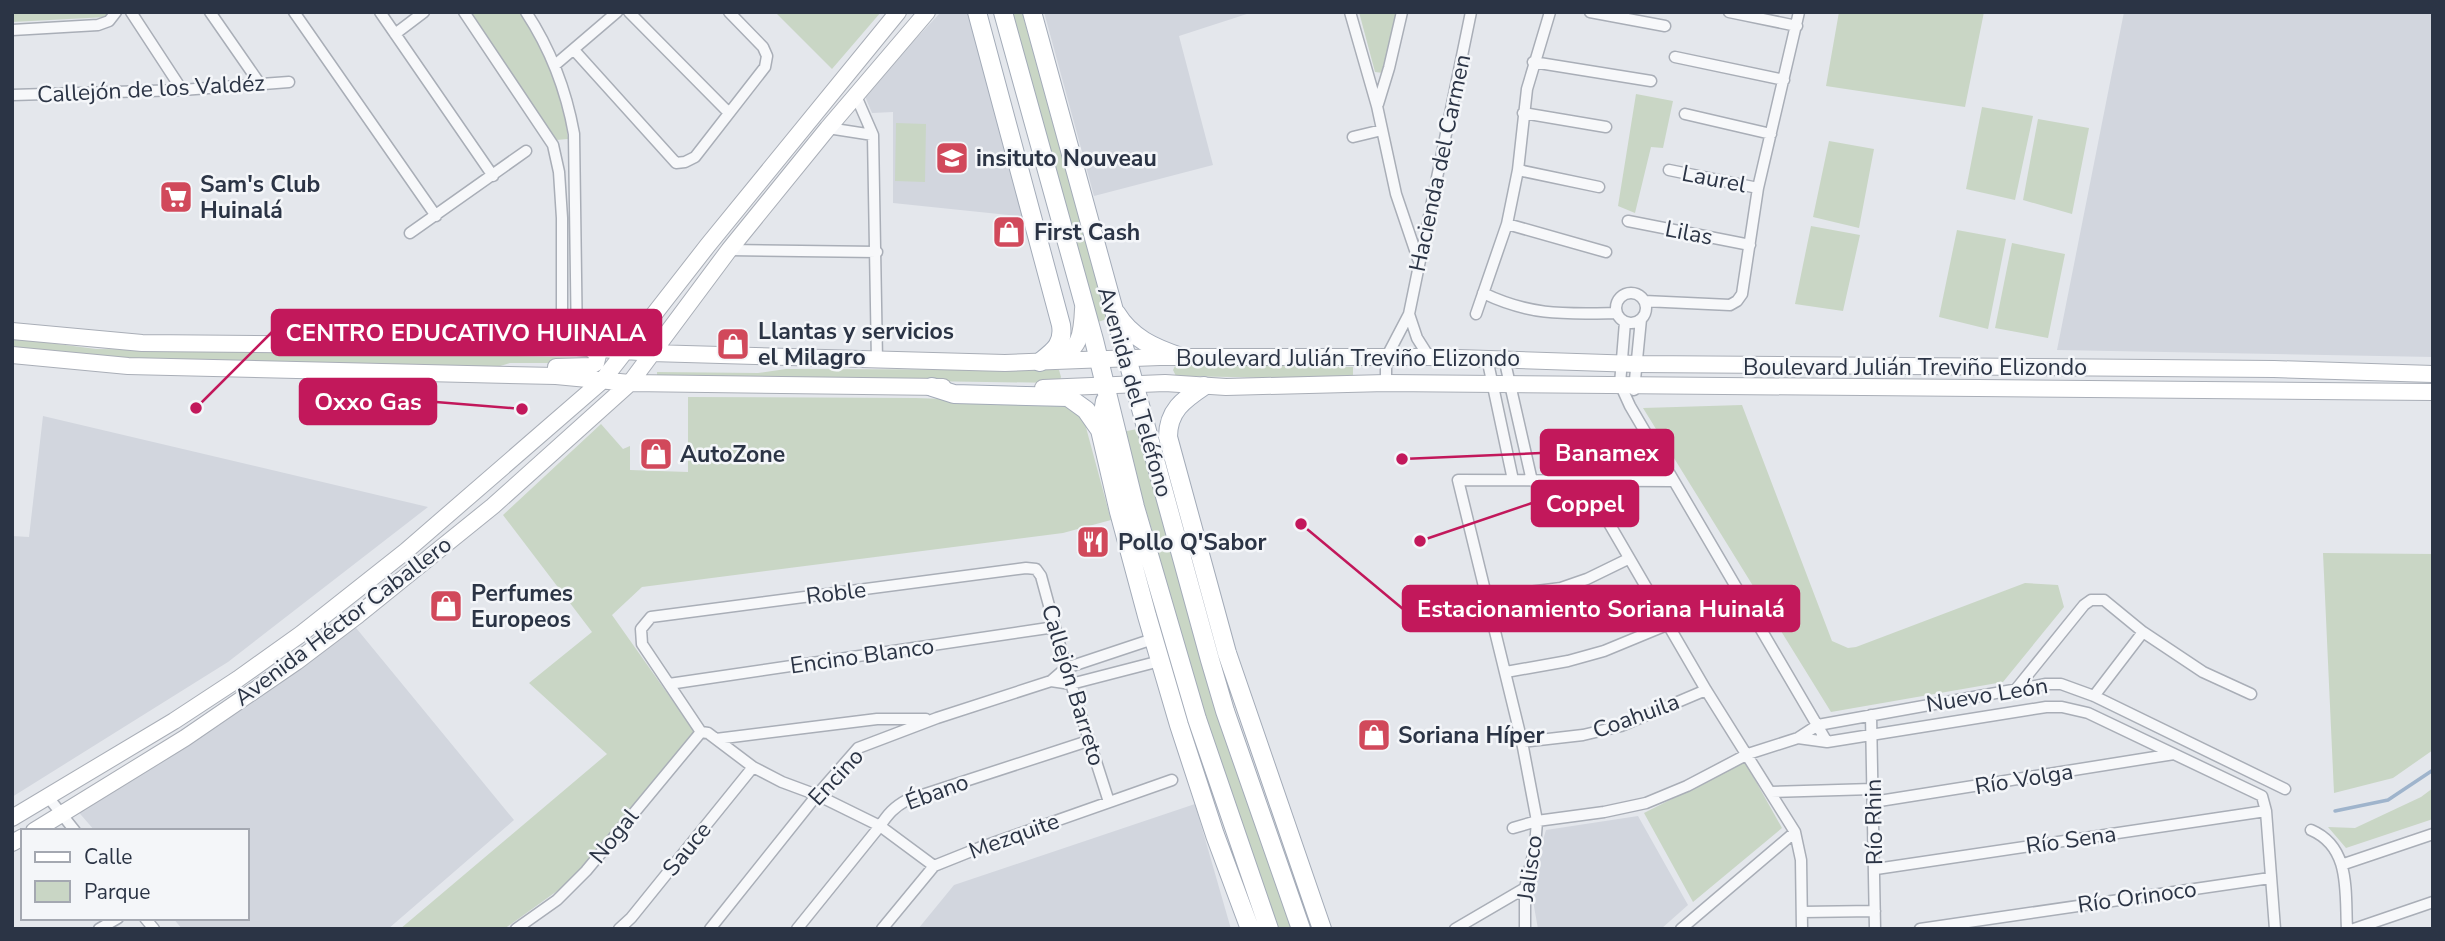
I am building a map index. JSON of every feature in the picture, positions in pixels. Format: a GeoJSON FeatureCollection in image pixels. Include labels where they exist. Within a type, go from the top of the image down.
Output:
{"type":"FeatureCollection","features":[{"type":"Feature","properties":{"kind":"main road","name":"Avenida Héctor Caballero"},"geometry":{"type":"LineString","coordinates":[[12,818],[174,721],[301,634],[406,551],[602,381],[708,244],[898,12]]}},
{"type":"Feature","properties":{"kind":"main road","name":"Avenida Héctor Caballero"},"geometry":{"type":"LineString","coordinates":[[37,829],[185,738],[296,662],[493,506],[630,383],[729,250],[927,12]]}},
{"type":"Feature","properties":{"kind":"main road"},"geometry":{"type":"LineString","coordinates":[[977,12],[1061,325],[1062,339],[1046,362]]}},
{"type":"Feature","properties":{"kind":"main road","name":"Avenida del Teléfono"},"geometry":{"type":"LineString","coordinates":[[1003,12],[1106,390],[1127,509],[1269,929]]}},
{"type":"Feature","properties":{"kind":"main road","name":"Avenida del Teléfono"},"geometry":{"type":"LineString","coordinates":[[1032,12],[1133,385],[1174,498],[1225,711],[1301,929]]}},
{"type":"Feature","properties":{"kind":"main road"},"geometry":{"type":"LineString","coordinates":[[1110,302],[1118,317],[1136,337],[1181,357]]}},
{"type":"Feature","properties":{"kind":"main road"},"geometry":{"type":"LineString","coordinates":[[1046,362],[1068,356],[1077,344],[1082,326],[1083,303]]}},
{"type":"Feature","properties":{"kind":"main road","name":"Boulevard Julián Treviño Elizondo"},"geometry":{"type":"LineString","coordinates":[[12,331],[142,343],[576,347],[651,353],[877,361],[1046,362],[1160,357],[1495,358],[1630,364],[2274,369],[2433,374]]}},
{"type":"Feature","properties":{"kind":"main road"},"geometry":{"type":"LineString","coordinates":[[491,374],[521,368],[591,366],[596,363],[598,355],[576,347]]}},
{"type":"Feature","properties":{"kind":"main road","name":"Boulevard Julián Treviño Elizondo"},"geometry":{"type":"LineString","coordinates":[[12,355],[128,366],[556,376],[630,383],[1106,390],[1165,383],[1203,386],[1492,383],[2433,392]]}},
{"type":"Feature","properties":{"kind":"main road"},"geometry":{"type":"LineString","coordinates":[[556,376],[567,393],[567,412]]}},
{"type":"Feature","properties":{"kind":"main road"},"geometry":{"type":"LineString","coordinates":[[1203,386],[1178,405],[1168,425],[1174,498],[1322,929]]}},
{"type":"Feature","properties":{"kind":"main road"},"geometry":{"type":"LineString","coordinates":[[932,387],[954,394],[1068,397],[1086,410],[1100,430],[1127,509],[1153,639],[1215,835],[1250,929]]}},
{"type":"Feature","properties":{"kind":"main road"},"geometry":{"type":"LineString","coordinates":[[1100,430],[1106,390]]}},
{"type":"Feature","properties":{"kind":"main road"},"geometry":{"type":"LineString","coordinates":[[1179,725],[1197,719]]}},
{"type":"Feature","properties":{"kind":"main road"},"geometry":{"type":"LineString","coordinates":[[1257,802],[1276,794]]}},
{"type":"Feature","properties":{"kind":"street"},"geometry":{"type":"LineString","coordinates":[[12,30],[98,25],[109,21],[116,12]]}},
{"type":"Feature","properties":{"kind":"street"},"geometry":{"type":"LineString","coordinates":[[131,12],[182,90]]}},
{"type":"Feature","properties":{"kind":"street"},"geometry":{"type":"LineString","coordinates":[[210,12],[260,84]]}},
{"type":"Feature","properties":{"kind":"street"},"geometry":{"type":"LineString","coordinates":[[294,12],[436,216]]}},
{"type":"Feature","properties":{"kind":"street"},"geometry":{"type":"LineString","coordinates":[[380,12],[494,176]]}},
{"type":"Feature","properties":{"kind":"street"},"geometry":{"type":"LineString","coordinates":[[396,34],[424,12]]}},
{"type":"Feature","properties":{"kind":"street"},"geometry":{"type":"LineString","coordinates":[[464,12],[548,135],[556,157],[561,192],[563,284],[576,347]]}},
{"type":"Feature","properties":{"kind":"street"},"geometry":{"type":"LineString","coordinates":[[526,12],[541,35],[555,65],[570,112],[576,191],[576,347]]}},
{"type":"Feature","properties":{"kind":"street"},"geometry":{"type":"LineString","coordinates":[[555,65],[617,12]]}},
{"type":"Feature","properties":{"kind":"street"},"geometry":{"type":"LineString","coordinates":[[629,12],[729,113]]}},
{"type":"Feature","properties":{"kind":"street"},"geometry":{"type":"LineString","coordinates":[[574,50],[677,163],[685,162],[695,157],[765,67],[767,56],[763,47],[730,12]]}},
{"type":"Feature","properties":{"kind":"street"},"geometry":{"type":"LineString","coordinates":[[1350,12],[1377,106],[1396,194],[1419,261]]}},
{"type":"Feature","properties":{"kind":"street"},"geometry":{"type":"LineString","coordinates":[[1377,106],[1402,12]]}},
{"type":"Feature","properties":{"kind":"street","name":"Hacienda del Carmen"},"geometry":{"type":"LineString","coordinates":[[1386,358],[1409,314],[1471,12]]}},
{"type":"Feature","properties":{"kind":"street"},"geometry":{"type":"LineString","coordinates":[[1476,314],[1507,224],[1518,170],[1523,113],[1533,62],[1550,12]]}},
{"type":"Feature","properties":{"kind":"street"},"geometry":{"type":"LineString","coordinates":[[1590,12],[1665,26]]}},
{"type":"Feature","properties":{"kind":"street"},"geometry":{"type":"LineString","coordinates":[[1730,12],[1797,26]]}},
{"type":"Feature","properties":{"kind":"street"},"geometry":{"type":"LineString","coordinates":[[1644,301],[1730,305],[1742,294],[1758,188],[1799,12]]}},
{"type":"Feature","properties":{"kind":"street"},"geometry":{"type":"LineString","coordinates":[[1675,57],[1784,80]]}},
{"type":"Feature","properties":{"kind":"street"},"geometry":{"type":"LineString","coordinates":[[1533,62],[1651,81]]}},
{"type":"Feature","properties":{"kind":"street","name":"Callejón de los Valdéz"},"geometry":{"type":"LineString","coordinates":[[12,95],[182,90],[289,82]]}},
{"type":"Feature","properties":{"kind":"street"},"geometry":{"type":"LineString","coordinates":[[856,96],[873,135],[877,361]]}},
{"type":"Feature","properties":{"kind":"street"},"geometry":{"type":"LineString","coordinates":[[1523,113],[1606,127]]}},
{"type":"Feature","properties":{"kind":"street"},"geometry":{"type":"LineString","coordinates":[[1685,114],[1771,134]]}},
{"type":"Feature","properties":{"kind":"street"},"geometry":{"type":"LineString","coordinates":[[828,128],[873,135]]}},
{"type":"Feature","properties":{"kind":"street"},"geometry":{"type":"LineString","coordinates":[[1353,137],[1382,130]]}},
{"type":"Feature","properties":{"kind":"street"},"geometry":{"type":"LineString","coordinates":[[410,233],[526,151]]}},
{"type":"Feature","properties":{"kind":"street"},"geometry":{"type":"LineString","coordinates":[[556,157],[575,157]]}},
{"type":"Feature","properties":{"kind":"street"},"geometry":{"type":"LineString","coordinates":[[1518,170],[1599,187]]}},
{"type":"Feature","properties":{"kind":"street","name":"Laurel"},"geometry":{"type":"LineString","coordinates":[[1669,170],[1758,188]]}},
{"type":"Feature","properties":{"kind":"street"},"geometry":{"type":"LineString","coordinates":[[561,192],[576,191]]}},
{"type":"Feature","properties":{"kind":"street"},"geometry":{"type":"LineString","coordinates":[[562,218],[576,217]]}},
{"type":"Feature","properties":{"kind":"street","name":"Lilas"},"geometry":{"type":"LineString","coordinates":[[1628,221],[1750,244]]}},
{"type":"Feature","properties":{"kind":"street"},"geometry":{"type":"LineString","coordinates":[[1507,224],[1606,251]]}},
{"type":"Feature","properties":{"kind":"street"},"geometry":{"type":"LineString","coordinates":[[729,250],[877,252]]}},
{"type":"Feature","properties":{"kind":"street"},"geometry":{"type":"LineString","coordinates":[[563,284],[576,284]]}},
{"type":"Feature","properties":{"kind":"street"},"geometry":{"type":"LineString","coordinates":[[1483,293],[1504,303],[1538,312],[1559,315],[1616,313]]}},
{"type":"Feature","properties":{"kind":"street"},"geometry":{"type":"LineString","coordinates":[[1630,364],[1625,322],[1616,313],[1616,304],[1621,296],[1630,293],[1636,294],[1646,307],[1630,364],[1630,407],[1827,742]]}},
{"type":"Feature","properties":{"kind":"street"},"geometry":{"type":"LineString","coordinates":[[1409,314],[1417,338],[1429,358]]}},
{"type":"Feature","properties":{"kind":"street"},"geometry":{"type":"LineString","coordinates":[[1625,322],[1634,323],[1641,319]]}},
{"type":"Feature","properties":{"kind":"street"},"geometry":{"type":"LineString","coordinates":[[1386,358],[1386,383]]}},
{"type":"Feature","properties":{"kind":"street"},"geometry":{"type":"LineString","coordinates":[[1495,358],[1492,383],[1513,480],[1672,481]]}},
{"type":"Feature","properties":{"kind":"street"},"geometry":{"type":"LineString","coordinates":[[1495,358],[1511,384],[1532,481]]}},
{"type":"Feature","properties":{"kind":"street","name":"Jalisco"},"geometry":{"type":"LineString","coordinates":[[1513,480],[1458,480],[1522,742],[1537,821],[1535,847],[1525,888],[1525,929]]}},
{"type":"Feature","properties":{"kind":"street"},"geometry":{"type":"LineString","coordinates":[[1585,482],[1667,625],[1795,832],[1801,859],[1802,929]]}},
{"type":"Feature","properties":{"kind":"street"},"geometry":{"type":"LineString","coordinates":[[1486,597],[1561,588],[1628,559]]}},
{"type":"Feature","properties":{"kind":"street","name":"Roble"},"geometry":{"type":"LineString","coordinates":[[669,684],[642,644],[641,629],[651,617],[1026,568],[1036,569]]}},
{"type":"Feature","properties":{"kind":"street","name":"Callejón Barreto"},"geometry":{"type":"LineString","coordinates":[[1036,569],[1041,576],[1066,668],[1109,802]]}},
{"type":"Feature","properties":{"kind":"street"},"geometry":{"type":"LineString","coordinates":[[2017,688],[2084,605],[2091,600],[2104,600],[2143,632],[2203,673],[2251,694]]}},
{"type":"Feature","properties":{"kind":"street"},"geometry":{"type":"LineString","coordinates":[[1506,673],[1604,651],[1667,625]]}},
{"type":"Feature","properties":{"kind":"street","name":"Encino Blanco"},"geometry":{"type":"LineString","coordinates":[[669,684],[1055,627]]}},
{"type":"Feature","properties":{"kind":"street"},"geometry":{"type":"LineString","coordinates":[[2094,696],[2143,632]]}},
{"type":"Feature","properties":{"kind":"street","name":"Encino"},"geometry":{"type":"LineString","coordinates":[[710,929],[858,748],[937,718],[1051,681],[1066,668],[1153,639]]}},
{"type":"Feature","properties":{"kind":"street","name":"Encino"},"geometry":{"type":"LineString","coordinates":[[1051,681],[1071,684],[1160,661]]}},
{"type":"Feature","properties":{"kind":"street"},"geometry":{"type":"LineString","coordinates":[[669,684],[701,732],[716,738],[753,767],[880,826],[934,866]]}},
{"type":"Feature","properties":{"kind":"street","name":"Nuevo León"},"geometry":{"type":"LineString","coordinates":[[1513,828],[1537,821],[1646,803],[1687,786],[1748,754],[1798,738],[1818,725],[2017,688],[2061,684],[2094,696],[2284,789]]}},
{"type":"Feature","properties":{"kind":"street","name":"Coahuila"},"geometry":{"type":"LineString","coordinates":[[1522,742],[1583,735],[1621,726],[1706,690]]}},
{"type":"Feature","properties":{"kind":"street","name":"Nuevo León"},"geometry":{"type":"LineString","coordinates":[[1798,738],[1827,742],[2062,706],[2088,713],[2262,796]]}},
{"type":"Feature","properties":{"kind":"street","name":"Río Rhin"},"geometry":{"type":"LineString","coordinates":[[1871,715],[1876,869],[1875,929]]}},
{"type":"Feature","properties":{"kind":"street"},"geometry":{"type":"LineString","coordinates":[[716,738],[877,719],[937,718]]}},
{"type":"Feature","properties":{"kind":"street","name":"Nogal"},"geometry":{"type":"LineString","coordinates":[[516,929],[557,900],[586,871],[701,732]]}},
{"type":"Feature","properties":{"kind":"street","name":"Ébano"},"geometry":{"type":"LineString","coordinates":[[797,929],[890,812],[907,800],[1088,741]]}},
{"type":"Feature","properties":{"kind":"street","name":"Río Volga"},"geometry":{"type":"LineString","coordinates":[[1873,802],[2174,754]]}},
{"type":"Feature","properties":{"kind":"street","name":"Sauce"},"geometry":{"type":"LineString","coordinates":[[619,929],[631,918],[753,767]]}},
{"type":"Feature","properties":{"kind":"street","name":"Mezquite"},"geometry":{"type":"LineString","coordinates":[[882,929],[934,866],[1172,780]]}},
{"type":"Feature","properties":{"kind":"street"},"geometry":{"type":"LineString","coordinates":[[2266,780],[2262,796],[2266,811],[2275,929]]}},
{"type":"Feature","properties":{"kind":"street"},"geometry":{"type":"LineString","coordinates":[[1771,792],[1873,789]]}},
{"type":"Feature","properties":{"kind":"street"},"geometry":{"type":"LineString","coordinates":[[48,797],[73,829]]}},
{"type":"Feature","properties":{"kind":"street","name":"Río Sena"},"geometry":{"type":"LineString","coordinates":[[1876,869],[2266,811]]}},
{"type":"Feature","properties":{"kind":"street"},"geometry":{"type":"LineString","coordinates":[[2311,830],[2325,837],[2344,864],[2347,929]]}},
{"type":"Feature","properties":{"kind":"street"},"geometry":{"type":"LineString","coordinates":[[1681,929],[1795,832]]}},
{"type":"Feature","properties":{"kind":"street"},"geometry":{"type":"LineString","coordinates":[[2344,864],[2433,834]]}},
{"type":"Feature","properties":{"kind":"street","name":"Río Orinoco"},"geometry":{"type":"LineString","coordinates":[[1920,929],[2270,878]]}},
{"type":"Feature","properties":{"kind":"street"},"geometry":{"type":"LineString","coordinates":[[1455,929],[1525,888]]}},
{"type":"Feature","properties":{"kind":"street"},"geometry":{"type":"LineString","coordinates":[[2354,929],[2433,902]]}},
{"type":"Feature","properties":{"kind":"street"},"geometry":{"type":"LineString","coordinates":[[1802,912],[1875,911]]}},
{"type":"Feature","properties":{"kind":"street"},"geometry":{"type":"LineString","coordinates":[[99,929],[115,920]]}},
{"type":"Feature","properties":{"kind":"shaded area","name":"insituto Nouveau"},"geometry":{"type":"Polygon","coordinates":[[[941,12],[969,12],[1027,217],[893,203],[893,112],[872,113],[864,94],[941,12]]]}},
{"type":"Feature","properties":{"kind":"shaded area"},"geometry":{"type":"Polygon","coordinates":[[[1044,12],[1253,12],[1179,36],[1213,165],[1094,196],[1044,12]]]}},
{"type":"Feature","properties":{"kind":"shaded area"},"geometry":{"type":"Polygon","coordinates":[[[2124,12],[2433,12],[2433,357],[2057,350],[2124,12]]]}},
{"type":"Feature","properties":{"kind":"shaded area"},"geometry":{"type":"Polygon","coordinates":[[[43,416],[428,507],[228,662],[12,797],[12,536],[29,537],[43,416]]]}},
{"type":"Feature","properties":{"kind":"shaded area"},"geometry":{"type":"Polygon","coordinates":[[[352,623],[514,820],[388,929],[182,929],[175,920],[248,920],[248,829],[93,829],[75,808],[352,623]]]}},
{"type":"Feature","properties":{"kind":"shaded area"},"geometry":{"type":"Polygon","coordinates":[[[1195,804],[1231,929],[918,929],[954,885],[1195,804]]]}},
{"type":"Feature","properties":{"kind":"shaded area"},"geometry":{"type":"Polygon","coordinates":[[[1638,816],[1688,905],[1661,929],[1538,929],[1530,884],[1546,830],[1638,816]]]}},
{"type":"Feature","properties":{"kind":"green space"},"geometry":{"type":"Polygon","coordinates":[[[12,12],[109,12],[107,17],[12,22],[12,12]]]}},
{"type":"Feature","properties":{"kind":"green space"},"geometry":{"type":"Polygon","coordinates":[[[469,12],[520,12],[552,73],[562,105],[568,139],[556,140],[469,12]]]}},
{"type":"Feature","properties":{"kind":"green space"},"geometry":{"type":"Polygon","coordinates":[[[775,12],[881,12],[832,69],[775,12]]]}},
{"type":"Feature","properties":{"kind":"green space"},"geometry":{"type":"Polygon","coordinates":[[[1008,12],[1022,12],[1107,319],[1095,323],[1008,12]]]}},
{"type":"Feature","properties":{"kind":"green space"},"geometry":{"type":"Polygon","coordinates":[[[1359,12],[1398,12],[1383,73],[1375,72],[1359,12]]]}},
{"type":"Feature","properties":{"kind":"green space"},"geometry":{"type":"Polygon","coordinates":[[[1839,12],[1984,12],[1965,107],[1826,86],[1839,12]]]}},
{"type":"Feature","properties":{"kind":"green space"},"geometry":{"type":"Polygon","coordinates":[[[1636,94],[1673,101],[1663,148],[1651,147],[1635,213],[1618,206],[1636,94]]]}},
{"type":"Feature","properties":{"kind":"green space"},"geometry":{"type":"Polygon","coordinates":[[[1982,107],[2033,116],[2015,200],[1966,189],[1982,107]]]}},
{"type":"Feature","properties":{"kind":"green space"},"geometry":{"type":"Polygon","coordinates":[[[2038,119],[2089,128],[2072,214],[2023,200],[2038,119]]]}},
{"type":"Feature","properties":{"kind":"green space"},"geometry":{"type":"Polygon","coordinates":[[[896,123],[926,124],[925,182],[895,181],[896,123]]]}},
{"type":"Feature","properties":{"kind":"green space"},"geometry":{"type":"Polygon","coordinates":[[[1829,141],[1874,149],[1859,228],[1813,217],[1829,141]]]}},
{"type":"Feature","properties":{"kind":"green space"},"geometry":{"type":"Polygon","coordinates":[[[1811,226],[1860,235],[1843,311],[1795,304],[1811,226]]]}},
{"type":"Feature","properties":{"kind":"green space"},"geometry":{"type":"Polygon","coordinates":[[[1957,230],[2006,239],[1988,329],[1939,317],[1957,230]]]}},
{"type":"Feature","properties":{"kind":"green space"},"geometry":{"type":"Polygon","coordinates":[[[2012,243],[2065,254],[2048,338],[1995,328],[2012,243]]]}},
{"type":"Feature","properties":{"kind":"green space"},"geometry":{"type":"Polygon","coordinates":[[[12,338],[96,349],[591,358],[589,363],[510,363],[497,367],[169,363],[12,348],[12,338]]]}},
{"type":"Feature","properties":{"kind":"green space"},"geometry":{"type":"Polygon","coordinates":[[[1176,364],[1353,367],[1353,379],[1176,376],[1173,370],[1176,364]]]}},
{"type":"Feature","properties":{"kind":"green space"},"geometry":{"type":"Polygon","coordinates":[[[786,369],[1059,370],[1061,377],[1059,383],[657,377],[657,372],[758,373],[786,369]]]}},
{"type":"Feature","properties":{"kind":"green space"},"geometry":{"type":"Polygon","coordinates":[[[688,397],[915,398],[1069,403],[1084,420],[1111,520],[1063,533],[642,587],[612,615],[694,731],[571,881],[504,929],[400,929],[607,754],[529,683],[592,632],[503,515],[601,424],[623,449],[630,446],[630,470],[688,472],[688,397]]]}},
{"type":"Feature","properties":{"kind":"green space"},"geometry":{"type":"Polygon","coordinates":[[[1742,405],[1832,641],[1848,648],[1856,647],[2025,583],[2058,585],[2064,607],[2003,682],[1831,712],[1643,408],[1742,405]]]}},
{"type":"Feature","properties":{"kind":"green space"},"geometry":{"type":"Polygon","coordinates":[[[1137,429],[1204,668],[1294,929],[1278,929],[1241,830],[1192,680],[1152,530],[1122,432],[1137,429]]]}},
{"type":"Feature","properties":{"kind":"green space"},"geometry":{"type":"Polygon","coordinates":[[[2323,553],[2433,554],[2433,750],[2393,778],[2334,793],[2323,553]]]}},
{"type":"Feature","properties":{"kind":"green space"},"geometry":{"type":"Polygon","coordinates":[[[1745,762],[1782,828],[1693,902],[1644,813],[1745,762]]]}},
{"type":"Feature","properties":{"kind":"green space"},"geometry":{"type":"Polygon","coordinates":[[[2433,788],[2433,819],[2346,848],[2328,827],[2355,828],[2421,797],[2433,788]]]}},
{"type":"Feature","properties":{"kind":"waterway"},"geometry":{"type":"LineString","coordinates":[[2335,811],[2388,800],[2433,770]]}},
{"type":"Feature","properties":{"kind":"place","name":"insituto Nouveau"},"geometry":{"type":"Point","coordinates":[952,158]}},
{"type":"Feature","properties":{"kind":"place","name":"Sam's Club Huinalá"},"geometry":{"type":"Point","coordinates":[176,197]}},
{"type":"Feature","properties":{"kind":"place","name":"First Cash"},"geometry":{"type":"Point","coordinates":[1009,232]}},
{"type":"Feature","properties":{"kind":"place","name":"Llantas y servicios el Milagro"},"geometry":{"type":"Point","coordinates":[733,344]}},
{"type":"Feature","properties":{"kind":"place","name":"CENTRO EDUCATIVO HUINALA"},"geometry":{"type":"Point","coordinates":[196,408]}},
{"type":"Feature","properties":{"kind":"place","name":"Oxxo Gas"},"geometry":{"type":"Point","coordinates":[522,409]}},
{"type":"Feature","properties":{"kind":"place","name":"AutoZone"},"geometry":{"type":"Point","coordinates":[656,454]}},
{"type":"Feature","properties":{"kind":"place","name":"Banamex"},"geometry":{"type":"Point","coordinates":[1402,459]}},
{"type":"Feature","properties":{"kind":"place","name":"Estacionamiento Soriana Huinalá"},"geometry":{"type":"Point","coordinates":[1301,524]}},
{"type":"Feature","properties":{"kind":"place","name":"Coppel"},"geometry":{"type":"Point","coordinates":[1420,541]}},
{"type":"Feature","properties":{"kind":"place","name":"Pollo Q'Sabor"},"geometry":{"type":"Point","coordinates":[1093,542]}},
{"type":"Feature","properties":{"kind":"place","name":"Perfumes Europeos"},"geometry":{"type":"Point","coordinates":[446,606]}},
{"type":"Feature","properties":{"kind":"place","name":"Soriana Híper"},"geometry":{"type":"Point","coordinates":[1374,735]}}]}
